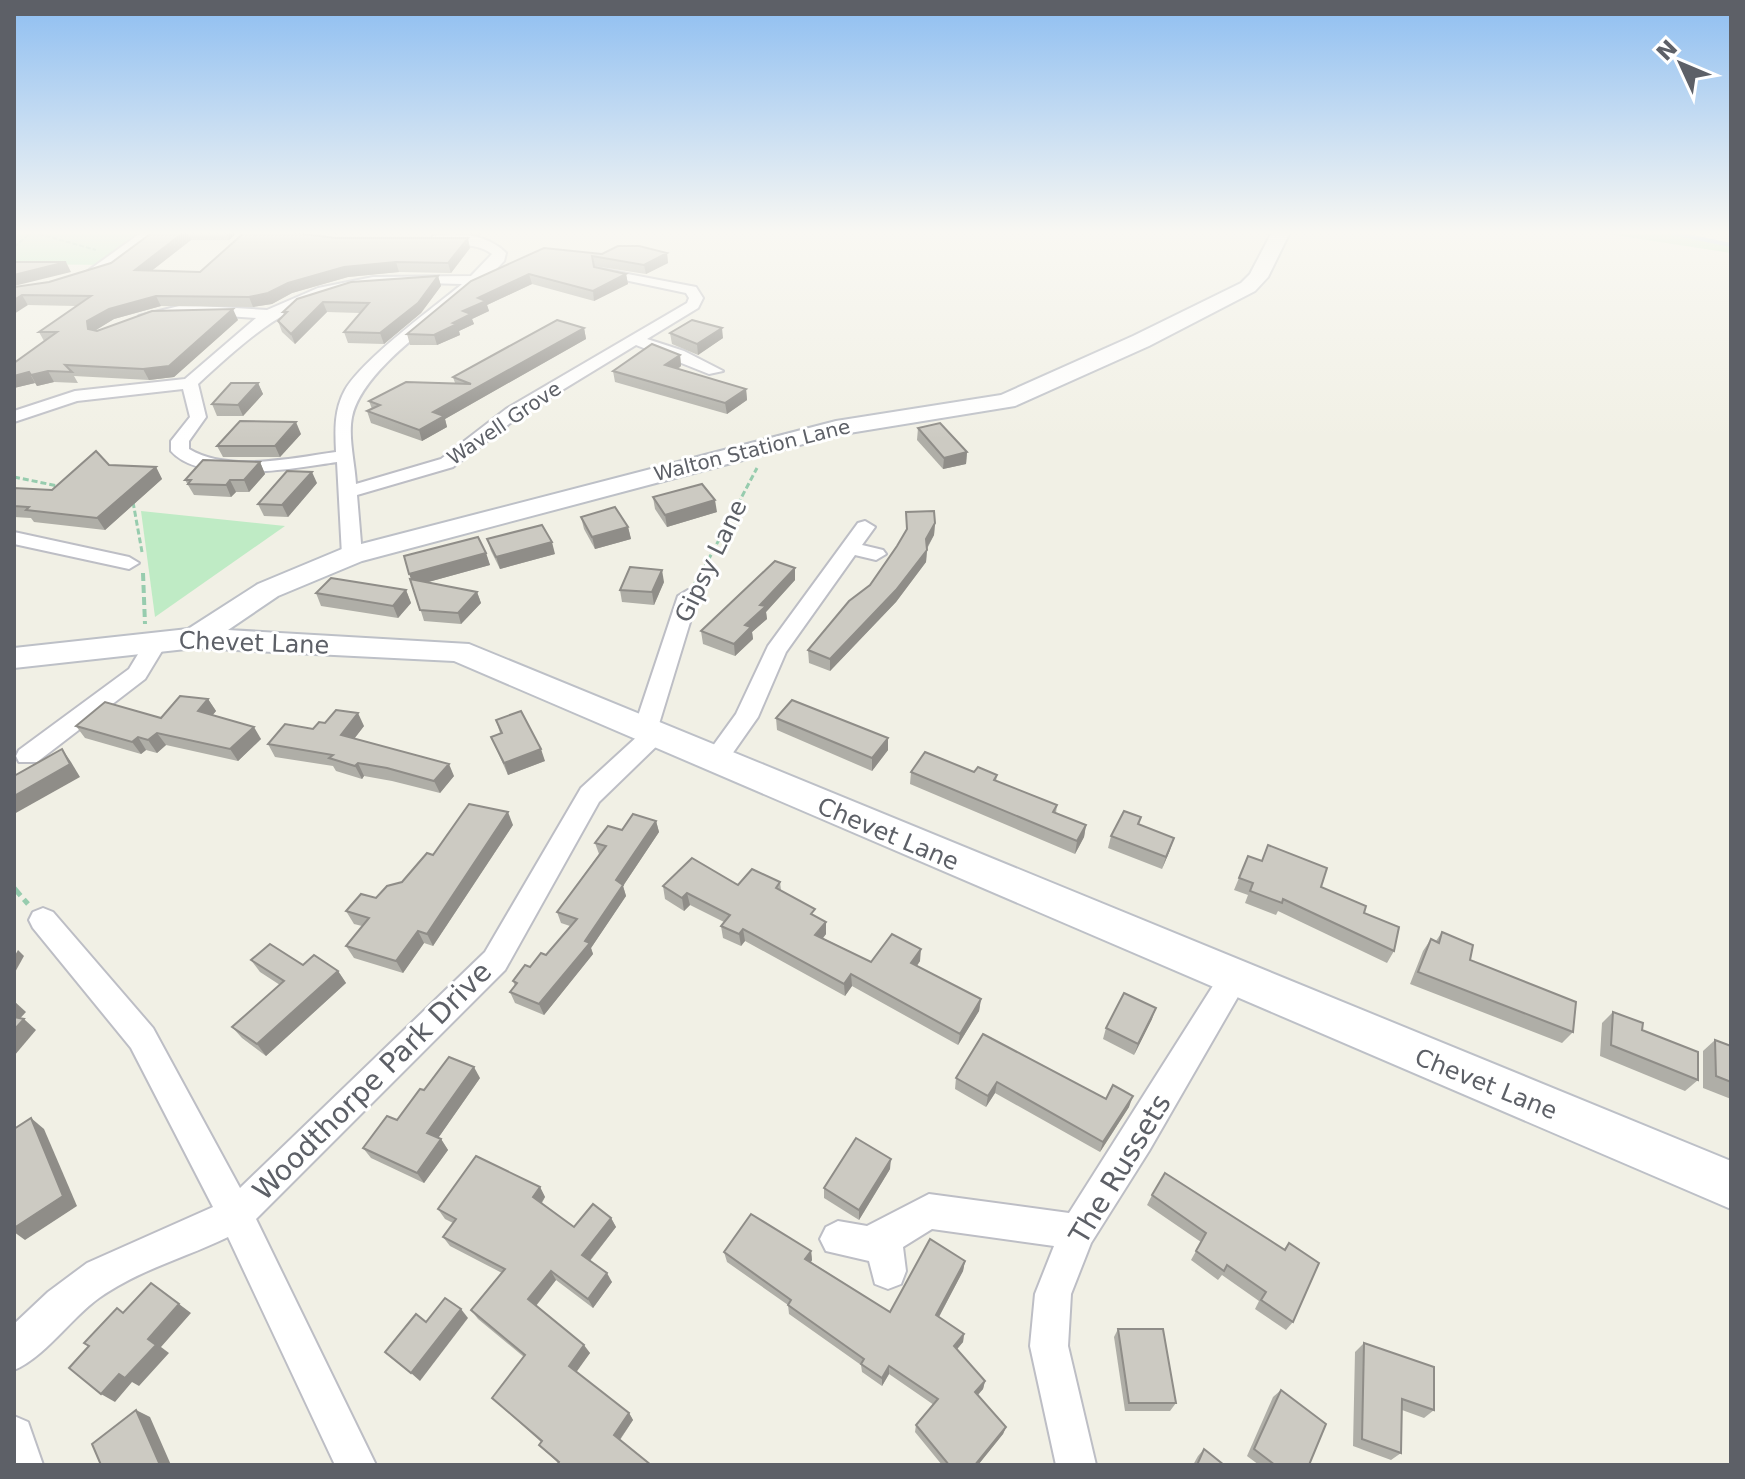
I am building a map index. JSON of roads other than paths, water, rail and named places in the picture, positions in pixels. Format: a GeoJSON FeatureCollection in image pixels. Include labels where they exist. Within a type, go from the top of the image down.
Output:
{"type":"FeatureCollection","features":[{"type":"Feature","properties":{"kind":"main road","name":"Walton Station Lane"},"geometry":{"type":"LineString","coordinates":[[195,638],[268,590],[352,555],[836,428],[1007,401],[1141,341],[1220,301]]}},
{"type":"Feature","properties":{"kind":"main road","name":"Chevet Lane"},"geometry":{"type":"LineString","coordinates":[[14,658],[195,638],[458,651],[652,730],[714,761],[1233,979],[1731,1185]]}},
{"type":"Feature","properties":{"kind":"street"},"geometry":{"type":"LineString","coordinates":[[183,309],[192,301]]}},
{"type":"Feature","properties":{"kind":"street"},"geometry":{"type":"LineString","coordinates":[[14,417],[75,396],[190,383],[269,314],[300,301]]}},
{"type":"Feature","properties":{"kind":"street"},"geometry":{"type":"LineString","coordinates":[[352,555],[349,492],[343,456],[343,419],[353,391],[398,345],[451,301]]}},
{"type":"Feature","properties":{"kind":"street","name":"Wavell Grove"},"geometry":{"type":"LineString","coordinates":[[349,492],[447,463],[512,413],[693,305],[695,301]]}},
{"type":"Feature","properties":{"kind":"street"},"geometry":{"type":"LineString","coordinates":[[128,323],[183,309],[269,314]]}},
{"type":"Feature","properties":{"kind":"street"},"geometry":{"type":"LineString","coordinates":[[635,340],[679,354],[716,371]]}},
{"type":"Feature","properties":{"kind":"street"},"geometry":{"type":"LineString","coordinates":[[190,383],[198,417],[180,441],[180,451],[186,457],[222,465],[343,456]]}},
{"type":"Feature","properties":{"kind":"street"},"geometry":{"type":"LineString","coordinates":[[714,761],[746,717],[776,651],[865,527]]}},
{"type":"Feature","properties":{"kind":"street"},"geometry":{"type":"LineString","coordinates":[[14,538],[134,562]]}},
{"type":"Feature","properties":{"kind":"street"},"geometry":{"type":"LineString","coordinates":[[850,548],[876,554]]}},
{"type":"Feature","properties":{"kind":"street","name":"Gipsy Lane"},"geometry":{"type":"LineString","coordinates":[[652,730],[688,596]]}},
{"type":"Feature","properties":{"kind":"street"},"geometry":{"type":"LineString","coordinates":[[28,756],[137,674],[151,642]]}},
{"type":"Feature","properties":{"kind":"street","name":"Woodthorpe Park Drive"},"geometry":{"type":"LineString","coordinates":[[14,1351],[75,1295],[114,1268],[236,1215],[495,961],[546,866],[590,795],[652,730]]}},
{"type":"Feature","properties":{"kind":"street"},"geometry":{"type":"LineString","coordinates":[[43,920],[142,1038],[236,1215],[356,1465]]}},
{"type":"Feature","properties":{"kind":"street","name":"The Russets"},"geometry":{"type":"LineString","coordinates":[[1076,1465],[1049,1346],[1053,1294],[1077,1232],[1137,1140],[1233,979]]}},
{"type":"Feature","properties":{"kind":"street"},"geometry":{"type":"LineString","coordinates":[[838,1239],[867,1244],[886,1254],[929,1211],[1077,1232]]}},
{"type":"Feature","properties":{"kind":"street"},"geometry":{"type":"LineString","coordinates":[[14,1436],[23,1465]]}}]}
